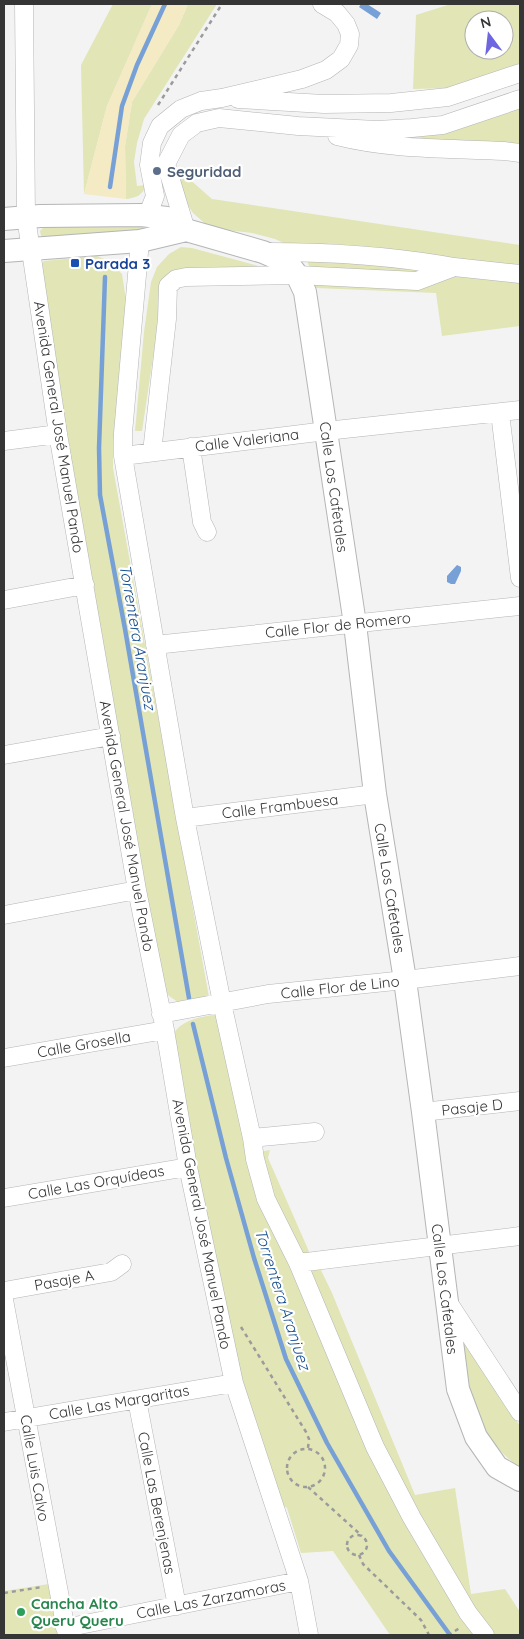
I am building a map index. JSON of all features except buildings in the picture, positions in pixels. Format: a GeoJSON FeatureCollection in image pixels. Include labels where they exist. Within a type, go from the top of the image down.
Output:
{"type":"FeatureCollection","features":[{"type":"Feature","properties":{"kind":"main road"},"geometry":{"type":"LineString","coordinates":[[4,219],[141,215],[167,218],[186,230],[263,252],[288,263],[297,275]]}},
{"type":"Feature","properties":{"kind":"main road"},"geometry":{"type":"LineString","coordinates":[[4,251],[140,241],[186,230]]}},
{"type":"Feature","properties":{"kind":"main road","name":"Calle Los Cafetales"},"geometry":{"type":"LineString","coordinates":[[297,275],[304,292],[355,624],[375,794],[405,980],[458,1389],[476,1437],[497,1467],[520,1480]]}},
{"type":"Feature","properties":{"kind":"street","name":"Avenida General José Manuel Pando"},"geometry":{"type":"LineString","coordinates":[[24,4],[26,217],[30,249],[58,434],[86,585],[137,890],[163,1022],[188,1167],[234,1383],[299,1582],[310,1635]]}},
{"type":"Feature","properties":{"kind":"street"},"geometry":{"type":"LineString","coordinates":[[141,215],[150,209],[155,196],[149,165],[152,143],[160,126],[181,109],[201,101],[222,98],[302,79],[326,70],[341,59],[349,45],[350,34],[346,24],[337,13],[322,4]]}},
{"type":"Feature","properties":{"kind":"street"},"geometry":{"type":"LineString","coordinates":[[222,98],[308,103],[391,103],[448,97],[520,73]]}},
{"type":"Feature","properties":{"kind":"street"},"geometry":{"type":"LineString","coordinates":[[186,230],[166,164],[181,135],[197,123],[219,118],[298,126],[377,130],[435,126],[520,99]]}},
{"type":"Feature","properties":{"kind":"street"},"geometry":{"type":"LineString","coordinates":[[298,126],[362,142],[520,153]]}},
{"type":"Feature","properties":{"kind":"street"},"geometry":{"type":"LineString","coordinates":[[140,241],[123,433],[124,456],[185,818],[255,1159],[266,1199],[298,1264],[375,1447],[418,1527],[468,1613],[484,1635]]}},
{"type":"Feature","properties":{"kind":"street"},"geometry":{"type":"LineString","coordinates":[[263,252],[320,252],[407,259],[454,267],[520,274]]}},
{"type":"Feature","properties":{"kind":"street"},"geometry":{"type":"LineString","coordinates":[[152,452],[167,319],[168,286],[176,279],[186,276],[297,275],[417,281],[454,267]]}},
{"type":"Feature","properties":{"kind":"street","name":"Calle Valeriana"},"geometry":{"type":"LineString","coordinates":[[124,456],[326,430],[520,410]]}},
{"type":"Feature","properties":{"kind":"street"},"geometry":{"type":"LineString","coordinates":[[500,413],[520,578]]}},
{"type":"Feature","properties":{"kind":"street"},"geometry":{"type":"LineString","coordinates":[[4,441],[58,434]]}},
{"type":"Feature","properties":{"kind":"street"},"geometry":{"type":"LineString","coordinates":[[191,448],[202,522],[207,532]]}},
{"type":"Feature","properties":{"kind":"street"},"geometry":{"type":"LineString","coordinates":[[4,600],[86,585]]}},
{"type":"Feature","properties":{"kind":"street","name":"Calle Flor de Romero"},"geometry":{"type":"LineString","coordinates":[[155,645],[520,606]]}},
{"type":"Feature","properties":{"kind":"street"},"geometry":{"type":"LineString","coordinates":[[4,756],[111,736]]}},
{"type":"Feature","properties":{"kind":"street","name":"Calle Frambuesa"},"geometry":{"type":"LineString","coordinates":[[185,818],[375,794]]}},
{"type":"Feature","properties":{"kind":"street"},"geometry":{"type":"LineString","coordinates":[[4,915],[137,890]]}},
{"type":"Feature","properties":{"kind":"street","name":"Calle Flor de Lino"},"geometry":{"type":"LineString","coordinates":[[163,1022],[222,1003],[268,994],[520,966]]}},
{"type":"Feature","properties":{"kind":"street","name":"Calle Grosella"},"geometry":{"type":"LineString","coordinates":[[4,1058],[163,1022]]}},
{"type":"Feature","properties":{"kind":"street","name":"Pasaje D"},"geometry":{"type":"LineString","coordinates":[[423,1112],[520,1102]]}},
{"type":"Feature","properties":{"kind":"street"},"geometry":{"type":"LineString","coordinates":[[252,1138],[314,1132]]}},
{"type":"Feature","properties":{"kind":"street","name":"Calle Las Orquídeas"},"geometry":{"type":"LineString","coordinates":[[4,1198],[188,1167]]}},
{"type":"Feature","properties":{"kind":"street"},"geometry":{"type":"LineString","coordinates":[[298,1264],[520,1236]]}},
{"type":"Feature","properties":{"kind":"street","name":"Pasaje A"},"geometry":{"type":"LineString","coordinates":[[4,1291],[111,1272],[122,1264]]}},
{"type":"Feature","properties":{"kind":"street"},"geometry":{"type":"LineString","coordinates":[[446,1299],[520,1412]]}},
{"type":"Feature","properties":{"kind":"street","name":"Calle Luis Calvo"},"geometry":{"type":"LineString","coordinates":[[4,1300],[66,1632]]}},
{"type":"Feature","properties":{"kind":"street","name":"Calle Las Margaritas"},"geometry":{"type":"LineString","coordinates":[[4,1422],[234,1383]]}},
{"type":"Feature","properties":{"kind":"street","name":"Calle Las Berenjenas"},"geometry":{"type":"LineString","coordinates":[[137,1400],[177,1606]]}},
{"type":"Feature","properties":{"kind":"street","name":"Calle Las Zarzamoras"},"geometry":{"type":"LineString","coordinates":[[66,1632],[177,1606],[299,1582]]}},
{"type":"Feature","properties":{"kind":"path"},"geometry":{"type":"LineString","coordinates":[[241,1327],[306,1432],[309,1439],[308,1448]]}},
{"type":"Feature","properties":{"kind":"path"},"geometry":{"type":"LineString","coordinates":[[308,1487],[319,1482],[325,1471],[323,1458],[314,1450],[308,1448],[295,1451],[290,1456],[286,1476],[296,1484],[308,1487],[362,1536],[367,1542],[365,1552],[359,1555],[350,1552],[347,1543],[352,1536],[362,1536]]}},
{"type":"Feature","properties":{"kind":"path"},"geometry":{"type":"LineString","coordinates":[[359,1555],[363,1564],[421,1620],[429,1635]]}},
{"type":"Feature","properties":{"kind":"path"},"geometry":{"type":"LineString","coordinates":[[4,1593],[38,1588]]}},
{"type":"Feature","properties":{"kind":"path"},"geometry":{"type":"LineString","coordinates":[[448,1635],[452,1633]]}},
{"type":"Feature","properties":{"kind":"green space"},"geometry":{"type":"Polygon","coordinates":[[[113,4],[152,4],[107,106],[84,194],[81,65],[113,4]]]}},
{"type":"Feature","properties":{"kind":"green space"},"geometry":{"type":"Polygon","coordinates":[[[188,4],[217,4],[144,119],[134,162],[137,186],[146,185],[139,195],[126,199],[125,146],[132,102],[179,25],[188,4]]]}},
{"type":"Feature","properties":{"kind":"green space"},"geometry":{"type":"Polygon","coordinates":[[[451,4],[520,4],[520,67],[451,88],[413,89],[416,15],[451,4]]]}},
{"type":"Feature","properties":{"kind":"green space"},"geometry":{"type":"Polygon","coordinates":[[[520,105],[520,144],[375,137],[520,105]]]}},
{"type":"Feature","properties":{"kind":"green space"},"geometry":{"type":"Polygon","coordinates":[[[176,177],[187,177],[212,199],[520,245],[520,326],[442,336],[436,293],[316,288],[306,257],[299,250],[275,239],[252,233],[210,228],[193,213],[180,193],[176,177]]]}},
{"type":"Feature","properties":{"kind":"green space"},"geometry":{"type":"Polygon","coordinates":[[[146,225],[147,234],[42,240],[40,231],[45,226],[146,225]]]}},
{"type":"Feature","properties":{"kind":"green space"},"geometry":{"type":"Polygon","coordinates":[[[181,247],[192,248],[270,269],[164,284],[142,431],[135,431],[144,332],[151,282],[157,267],[169,254],[181,247]]]}},
{"type":"Feature","properties":{"kind":"green space"},"geometry":{"type":"Polygon","coordinates":[[[97,256],[109,261],[122,274],[126,300],[118,410],[113,442],[113,468],[209,997],[178,1002],[169,996],[163,987],[63,431],[39,266],[44,261],[97,256]]]}},
{"type":"Feature","properties":{"kind":"green space"},"geometry":{"type":"Polygon","coordinates":[[[230,1012],[258,1200],[478,1635],[390,1635],[333,1551],[301,1553],[287,1508],[278,1502],[240,1380],[192,1159],[174,1033],[179,1027],[192,1020],[230,1012]]]}},
{"type":"Feature","properties":{"kind":"green space"},"geometry":{"type":"Polygon","coordinates":[[[270,1150],[268,1158],[311,1256],[300,1257],[275,1205],[262,1154],[264,1151],[270,1150]]]}},
{"type":"Feature","properties":{"kind":"green space"},"geometry":{"type":"Polygon","coordinates":[[[320,1268],[415,1495],[455,1488],[471,1594],[505,1589],[520,1612],[520,1635],[491,1635],[405,1496],[307,1269],[320,1268]]]}},
{"type":"Feature","properties":{"kind":"green space"},"geometry":{"type":"Polygon","coordinates":[[[464,1341],[520,1426],[520,1468],[494,1443],[476,1412],[467,1378],[464,1341]]]}},
{"type":"Feature","properties":{"kind":"green space"},"geometry":{"type":"Polygon","coordinates":[[[49,1584],[58,1635],[4,1635],[4,1591],[49,1584]]]}},
{"type":"Feature","properties":{"kind":"sand"},"geometry":{"type":"Polygon","coordinates":[[[152,4],[188,4],[179,25],[132,102],[125,146],[126,199],[84,194],[107,106],[152,4]]]}},
{"type":"Feature","properties":{"kind":"water"},"geometry":{"type":"Polygon","coordinates":[[[361,4],[367,4],[381,13],[377,19],[359,7],[361,4]]]}},
{"type":"Feature","properties":{"kind":"water"},"geometry":{"type":"Polygon","coordinates":[[[457,565],[461,567],[461,571],[455,584],[451,584],[447,582],[447,576],[457,565]]]}},
{"type":"Feature","properties":{"kind":"waterway","name":"Torrentera Aranjuez"},"geometry":{"type":"LineString","coordinates":[[110,187],[122,106],[137,65],[165,4]]}},
{"type":"Feature","properties":{"kind":"waterway","name":"Torrentera Aranjuez"},"geometry":{"type":"LineString","coordinates":[[105,277],[99,448],[100,495],[189,998]]}},
{"type":"Feature","properties":{"kind":"waterway","name":"Torrentera Aranjuez"},"geometry":{"type":"LineString","coordinates":[[193,1024],[226,1158],[254,1258],[286,1359],[327,1443],[389,1551],[450,1635]]}},
{"type":"Feature","properties":{"kind":"place","name":"Seguridad"},"geometry":{"type":"Point","coordinates":[157,171]}},
{"type":"Feature","properties":{"kind":"place","name":"Parada 3"},"geometry":{"type":"Point","coordinates":[75,263]}},
{"type":"Feature","properties":{"kind":"place","name":"Cancha Alto Queru Queru"},"geometry":{"type":"Point","coordinates":[21,1612]}}]}
